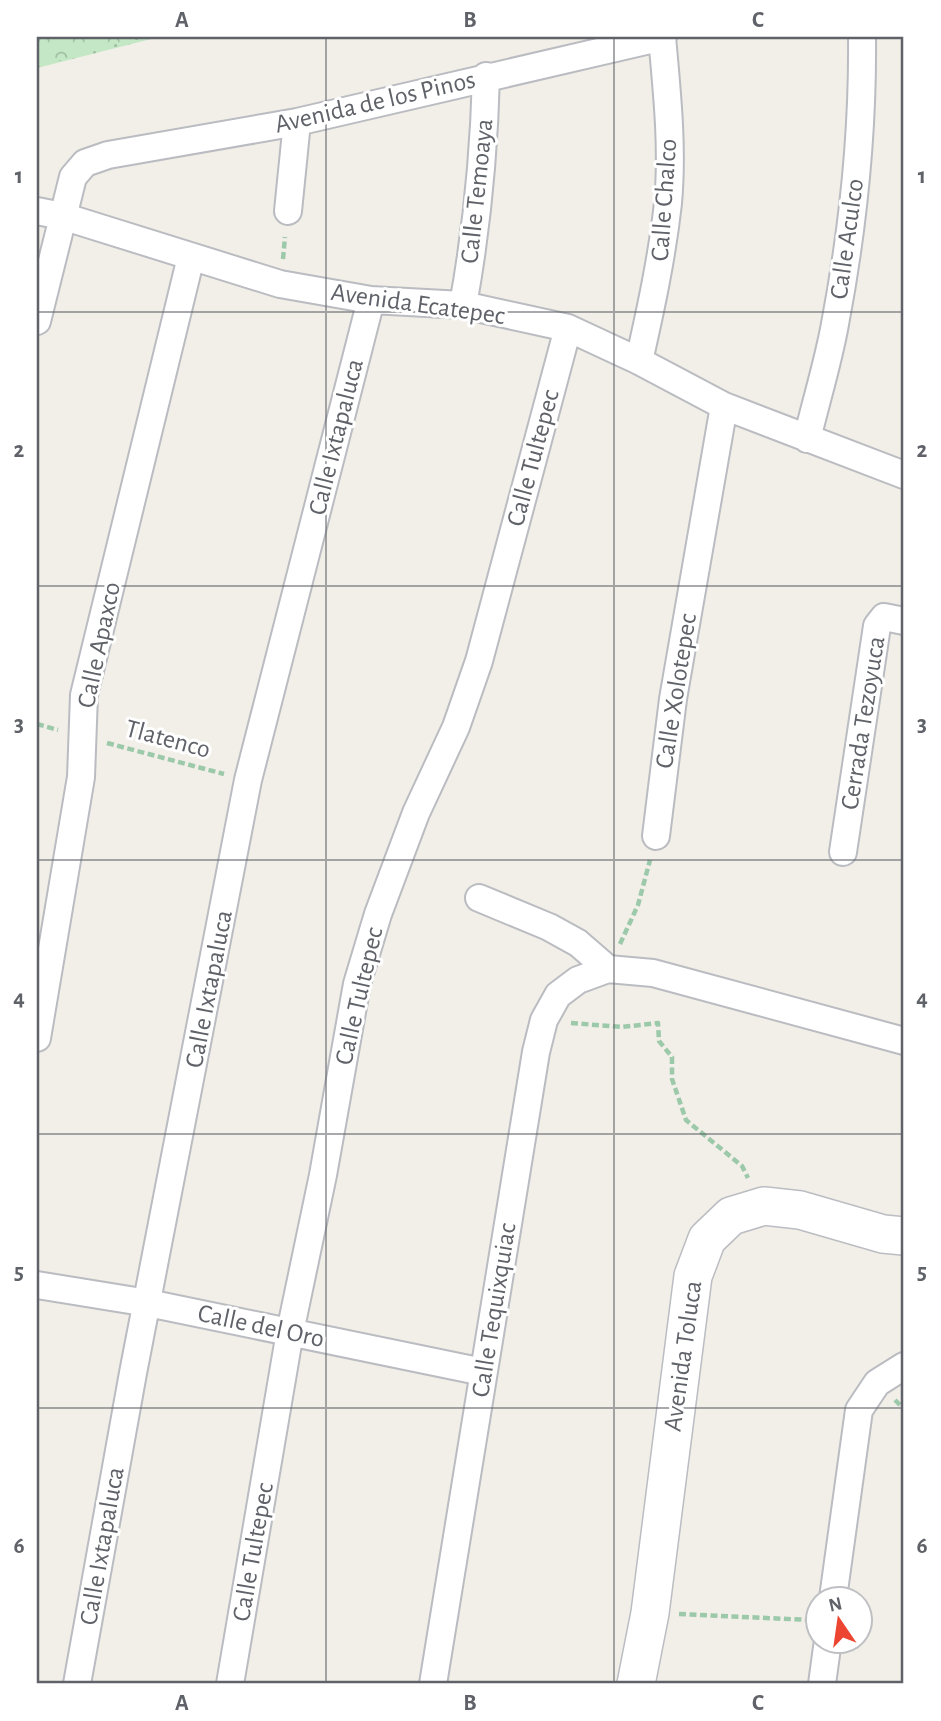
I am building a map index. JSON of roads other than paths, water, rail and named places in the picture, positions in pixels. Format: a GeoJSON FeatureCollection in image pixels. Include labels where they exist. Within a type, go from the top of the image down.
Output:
{"type":"FeatureCollection","features":[{"type":"Feature","properties":{"kind":"street","name":"Avenida de los Pinos"},"geometry":{"type":"LineString","coordinates":[[49,213],[85,163],[108,155],[297,122],[663,37]]}},
{"type":"Feature","properties":{"kind":"street","name":"Calle Chalco"},"geometry":{"type":"LineString","coordinates":[[639,361],[658,281],[668,200],[669,119],[663,37]]}},
{"type":"Feature","properties":{"kind":"street","name":"Calle Aculco"},"geometry":{"type":"LineString","coordinates":[[807,439],[835,327],[854,213],[862,97],[862,37]]}},
{"type":"Feature","properties":{"kind":"street","name":"Calle Temoaya"},"geometry":{"type":"LineString","coordinates":[[463,305],[476,233],[486,76]]}},
{"type":"Feature","properties":{"kind":"street"},"geometry":{"type":"LineString","coordinates":[[288,211],[297,122]]}},
{"type":"Feature","properties":{"kind":"street","name":"Avenida Ecatepec"},"geometry":{"type":"LineString","coordinates":[[49,213],[280,284],[371,300],[463,305],[568,328],[639,361],[724,406],[904,475]]}},
{"type":"Feature","properties":{"kind":"street"},"geometry":{"type":"LineString","coordinates":[[37,321],[49,213]]}},
{"type":"Feature","properties":{"kind":"street","name":"Calle Apaxco"},"geometry":{"type":"LineString","coordinates":[[37,1038],[81,777],[84,695],[191,257]]}},
{"type":"Feature","properties":{"kind":"street","name":"Calle Ixtapaluca"},"geometry":{"type":"LineString","coordinates":[[77,1684],[248,780],[371,300]]}},
{"type":"Feature","properties":{"kind":"street","name":"Calle Tultepec"},"geometry":{"type":"LineString","coordinates":[[230,1684],[290,1332],[323,1175],[357,984],[377,914],[416,813],[456,727],[479,661],[568,328]]}},
{"type":"Feature","properties":{"kind":"street","name":"Calle Xolotepec"},"geometry":{"type":"LineString","coordinates":[[656,836],[673,699],[724,406]]}},
{"type":"Feature","properties":{"kind":"street","name":"Cerrada Tezoyuca"},"geometry":{"type":"LineString","coordinates":[[843,852],[877,626],[884,617],[904,621]]}},
{"type":"Feature","properties":{"kind":"street"},"geometry":{"type":"LineString","coordinates":[[479,898],[549,927],[578,943],[607,969]]}},
{"type":"Feature","properties":{"kind":"street","name":"Calle Tequixquiac"},"geometry":{"type":"LineString","coordinates":[[433,1684],[536,1052],[544,1020],[558,995],[578,980],[607,969],[653,973],[904,1041]]}},
{"type":"Feature","properties":{"kind":"street","name":"Avenida Toluca"},"geometry":{"type":"LineString","coordinates":[[636,1684],[650,1613],[693,1276],[707,1239],[730,1216],[764,1206],[800,1210],[883,1234],[904,1236]]}},
{"type":"Feature","properties":{"kind":"street","name":"Calle del Oro"},"geometry":{"type":"LineString","coordinates":[[37,1285],[148,1303],[483,1372]]}},
{"type":"Feature","properties":{"kind":"street"},"geometry":{"type":"LineString","coordinates":[[835,1584],[859,1410],[877,1383],[904,1366]]}},
{"type":"Feature","properties":{"kind":"street"},"geometry":{"type":"LineString","coordinates":[[821,1684],[826,1654]]}}]}
